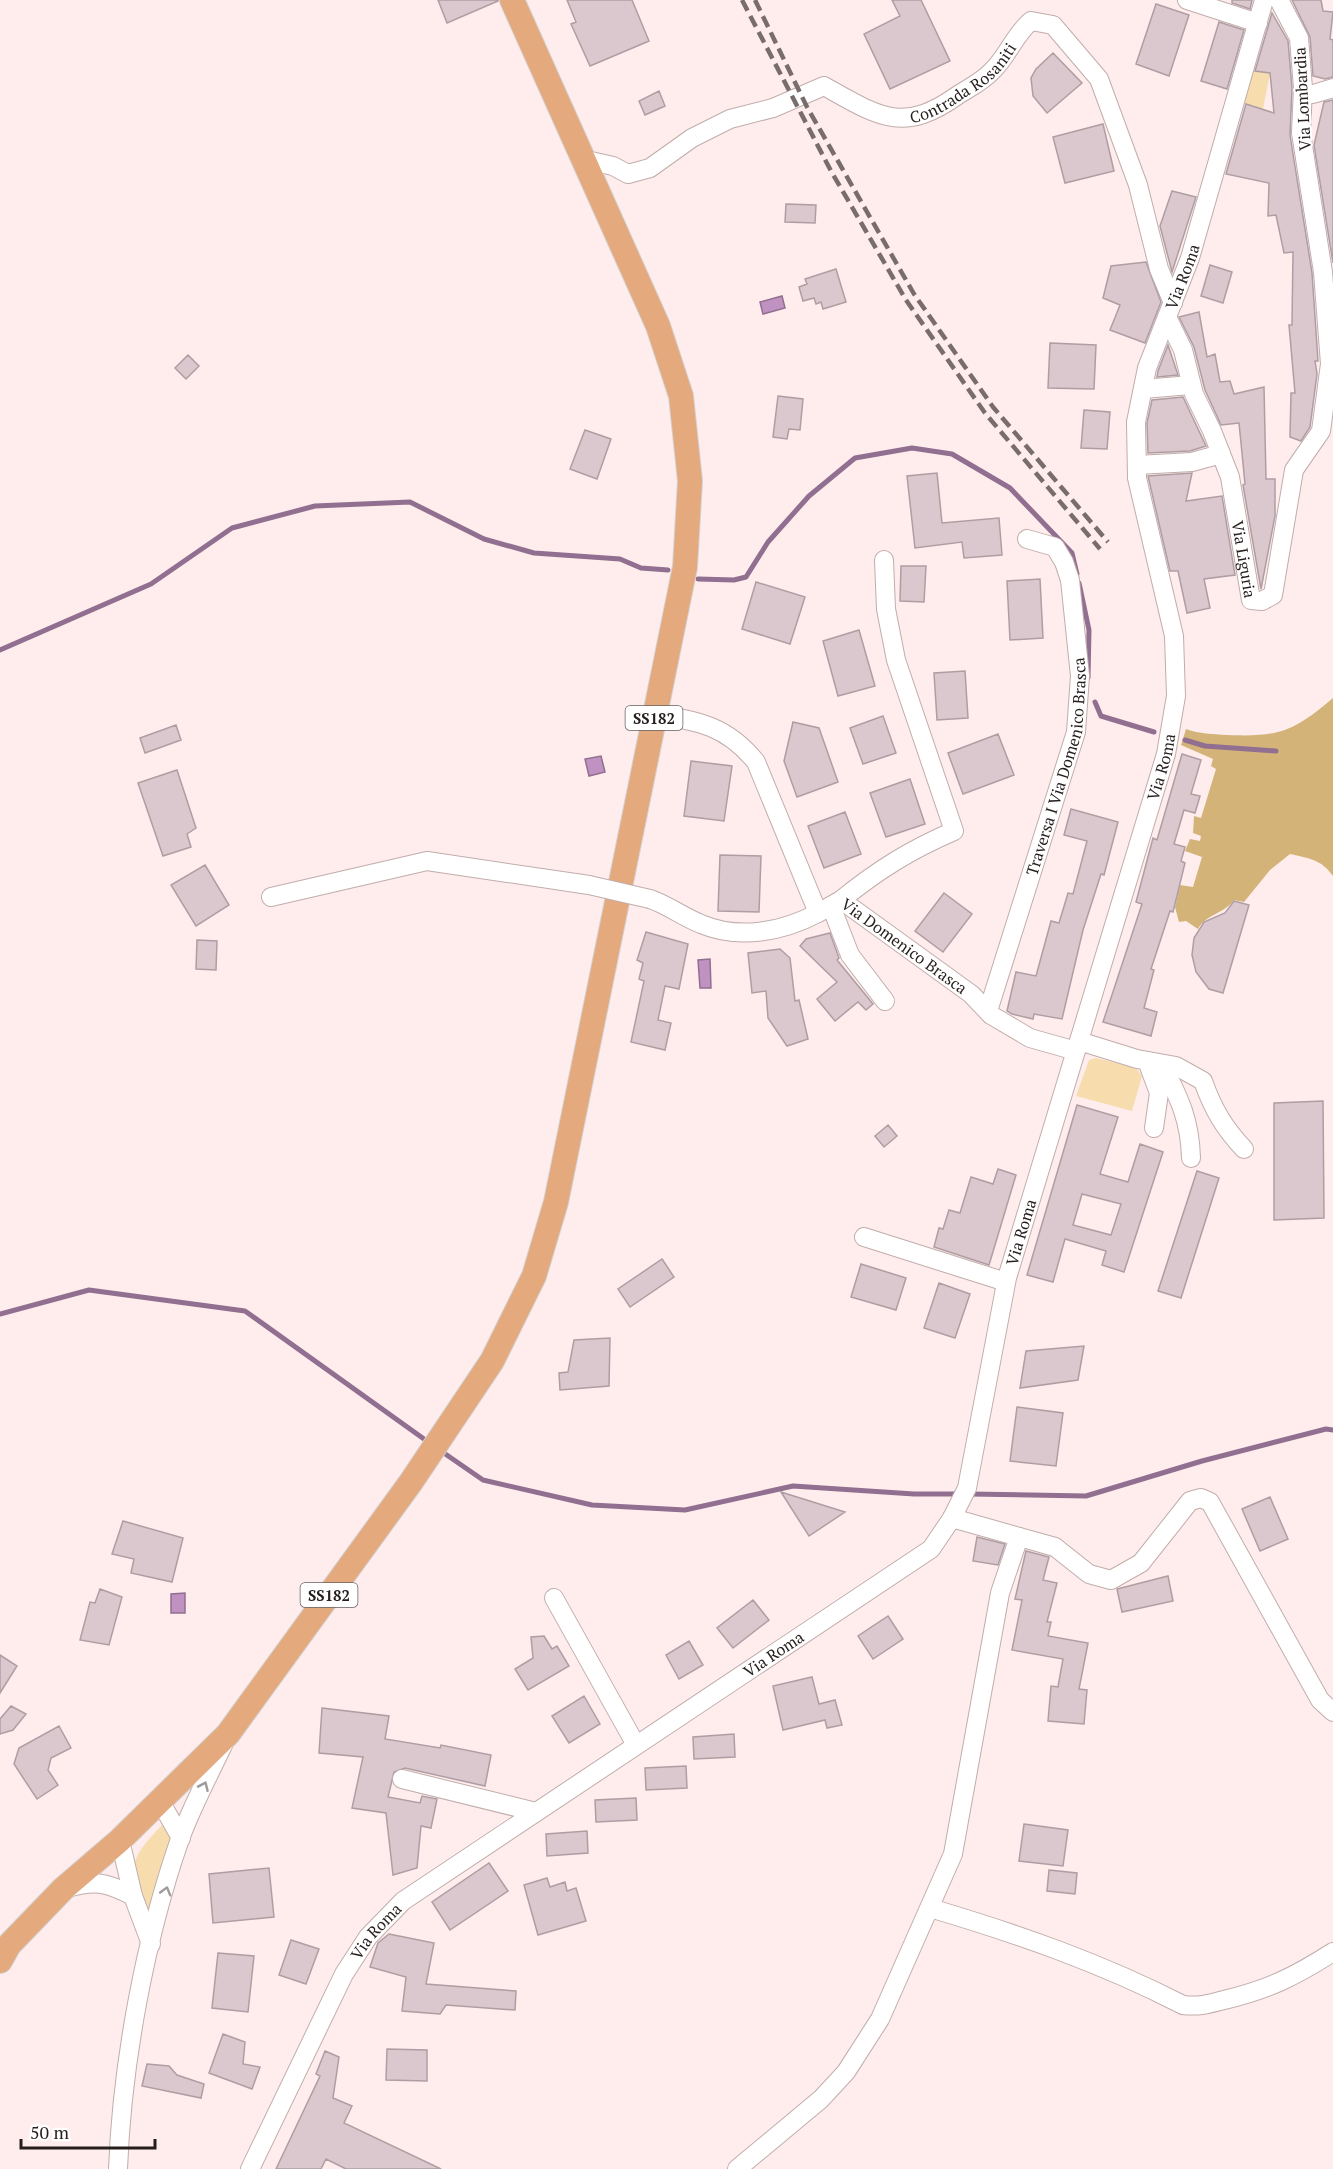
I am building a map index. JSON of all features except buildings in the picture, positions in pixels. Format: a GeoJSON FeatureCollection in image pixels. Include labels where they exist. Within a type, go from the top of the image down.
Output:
{"type":"FeatureCollection","features":[{"type":"Feature","properties":{"kind":"main road","name":"SS182"},"geometry":{"type":"LineString","coordinates":[[0,1961],[9,1945],[63,1889],[120,1840],[228,1734],[428,1456],[492,1361],[534,1276],[556,1202],[685,567],[690,481],[682,407],[658,326],[512,0]]}},
{"type":"Feature","properties":{"kind":"street"},"geometry":{"type":"LineString","coordinates":[[1187,0],[1258,23]]}},
{"type":"Feature","properties":{"kind":"street","name":"Via Roma"},"geometry":{"type":"LineString","coordinates":[[250,2169],[344,1974],[368,1937],[402,1901],[931,1549],[955,1512],[967,1488],[1006,1282],[1166,754],[1176,696],[1174,636],[1137,478],[1136,422],[1147,368],[1190,258],[1264,0]]}},
{"type":"Feature","properties":{"kind":"street","name":"Via Lombardia"},"geometry":{"type":"LineString","coordinates":[[1280,0],[1299,38],[1303,88],[1301,133],[1323,272],[1330,364],[1321,431],[1309,448]]}},
{"type":"Feature","properties":{"kind":"street","name":"Contrada Rosaniti"},"geometry":{"type":"LineString","coordinates":[[628,174],[650,168],[692,138],[730,119],[773,108],[824,86],[879,114],[904,120],[938,110],[992,72],[1006,55],[1019,30],[1031,21],[1053,25],[1099,79],[1138,185],[1170,310]]}},
{"type":"Feature","properties":{"kind":"street"},"geometry":{"type":"LineString","coordinates":[[1313,94],[1333,88]]}},
{"type":"Feature","properties":{"kind":"street"},"geometry":{"type":"LineString","coordinates":[[582,159],[613,166],[628,174]]}},
{"type":"Feature","properties":{"kind":"street"},"geometry":{"type":"LineString","coordinates":[[597,191],[628,174]]}},
{"type":"Feature","properties":{"kind":"street"},"geometry":{"type":"LineString","coordinates":[[1137,465],[1192,462],[1221,454],[1191,385],[1170,310]]}},
{"type":"Feature","properties":{"kind":"street"},"geometry":{"type":"LineString","coordinates":[[1143,388],[1191,385]]}},
{"type":"Feature","properties":{"kind":"street","name":"Via Liguria"},"geometry":{"type":"LineString","coordinates":[[1221,454],[1230,477],[1251,600],[1262,601],[1273,594],[1294,470],[1309,448]]}},
{"type":"Feature","properties":{"kind":"street","name":"Traversa I Via Domenico Brasca"},"geometry":{"type":"LineString","coordinates":[[988,1011],[1076,732],[1080,676],[1070,580],[1065,562],[1055,547],[1027,539]]}},
{"type":"Feature","properties":{"kind":"street"},"geometry":{"type":"LineString","coordinates":[[271,897],[427,861],[589,885],[650,899],[667,905],[699,924],[722,931],[748,933],[783,928],[830,906],[882,867],[918,846],[954,831],[896,660],[886,609],[884,560]]}},
{"type":"Feature","properties":{"kind":"street","name":"Via Domenico Brasca"},"geometry":{"type":"LineString","coordinates":[[654,714],[693,720],[714,727],[747,751],[756,762],[830,906],[971,994],[988,1011],[1030,1038],[1176,1066],[1203,1082],[1224,1128],[1244,1149]]}},
{"type":"Feature","properties":{"kind":"street"},"geometry":{"type":"LineString","coordinates":[[830,906],[850,955],[885,1001]]}},
{"type":"Feature","properties":{"kind":"street"},"geometry":{"type":"LineString","coordinates":[[1154,1062],[1159,1092],[1154,1128]]}},
{"type":"Feature","properties":{"kind":"street"},"geometry":{"type":"LineString","coordinates":[[1154,1062],[1184,1108],[1190,1137],[1191,1158]]}},
{"type":"Feature","properties":{"kind":"street"},"geometry":{"type":"LineString","coordinates":[[864,1238],[1006,1282]]}},
{"type":"Feature","properties":{"kind":"street"},"geometry":{"type":"LineString","coordinates":[[955,1512],[1019,1537],[1054,1546],[1089,1574],[1111,1580],[1141,1563],[1190,1501],[1201,1498],[1210,1502],[1320,1700],[1333,1712]]}},
{"type":"Feature","properties":{"kind":"street"},"geometry":{"type":"LineString","coordinates":[[737,2169],[821,2098],[846,2072],[872,2036],[930,1908],[953,1854],[1000,1593],[1019,1537]]}},
{"type":"Feature","properties":{"kind":"street"},"geometry":{"type":"LineString","coordinates":[[554,1598],[636,1745]]}},
{"type":"Feature","properties":{"kind":"street"},"geometry":{"type":"LineString","coordinates":[[118,2169],[120,2105],[151,1944],[181,1838],[228,1734]]}},
{"type":"Feature","properties":{"kind":"street"},"geometry":{"type":"LineString","coordinates":[[402,1779],[536,1812]]}},
{"type":"Feature","properties":{"kind":"street"},"geometry":{"type":"LineString","coordinates":[[160,1801],[181,1838]]}},
{"type":"Feature","properties":{"kind":"street"},"geometry":{"type":"LineString","coordinates":[[120,1840],[133,1896],[151,1944]]}},
{"type":"Feature","properties":{"kind":"street"},"geometry":{"type":"LineString","coordinates":[[63,1889],[90,1881],[110,1885],[133,1896]]}},
{"type":"Feature","properties":{"kind":"street"},"geometry":{"type":"LineString","coordinates":[[930,1908],[1058,1948],[1105,1967],[1183,2005],[1196,2007],[1264,1990],[1297,1975],[1333,1952]]}},
{"type":"Feature","properties":{"kind":"shaded area"},"geometry":{"type":"Polygon","coordinates":[[[1252,70],[1270,73],[1263,109],[1243,103],[1252,70]]]}},
{"type":"Feature","properties":{"kind":"shaded area"},"geometry":{"type":"Polygon","coordinates":[[[782,296],[785,308],[763,314],[760,302],[782,296]]]}},
{"type":"Feature","properties":{"kind":"shaded area"},"geometry":{"type":"Polygon","coordinates":[[[1333,698],[1333,876],[1320,863],[1290,854],[1270,870],[1244,902],[1234,900],[1201,924],[1198,929],[1186,921],[1179,922],[1175,907],[1180,885],[1193,887],[1202,857],[1185,851],[1190,839],[1200,841],[1201,836],[1193,833],[1194,816],[1201,818],[1216,769],[1211,766],[1213,759],[1181,745],[1186,729],[1227,735],[1273,733],[1296,725],[1333,698]]]}},
{"type":"Feature","properties":{"kind":"shaded area"},"geometry":{"type":"Polygon","coordinates":[[[601,756],[605,772],[589,776],[585,759],[601,756]]]}},
{"type":"Feature","properties":{"kind":"shaded area"},"geometry":{"type":"Polygon","coordinates":[[[710,959],[711,988],[700,988],[698,960],[710,959]]]}},
{"type":"Feature","properties":{"kind":"shaded area"},"geometry":{"type":"Polygon","coordinates":[[[1096,1058],[1136,1068],[1142,1076],[1132,1111],[1076,1096],[1089,1060],[1096,1058]]]}},
{"type":"Feature","properties":{"kind":"shaded area"},"geometry":{"type":"Polygon","coordinates":[[[185,1593],[185,1613],[171,1613],[171,1594],[185,1593]]]}},
{"type":"Feature","properties":{"kind":"shaded area"},"geometry":{"type":"Polygon","coordinates":[[[165,1822],[175,1841],[152,1916],[138,1886],[134,1865],[143,1846],[165,1822]]]}},
{"type":"Feature","properties":{"kind":"waterway"},"geometry":{"type":"LineString","coordinates":[[698,579],[734,580],[746,577],[768,542],[809,496],[855,458],[912,448],[952,454],[1010,488],[1072,553],[1077,574]]}},
{"type":"Feature","properties":{"kind":"waterway"},"geometry":{"type":"LineString","coordinates":[[0,650],[151,584],[232,528],[315,506],[410,502],[484,539],[534,553],[620,559],[641,568],[668,570]]}},
{"type":"Feature","properties":{"kind":"waterway"},"geometry":{"type":"LineString","coordinates":[[1079,583],[1089,630],[1088,678]]}},
{"type":"Feature","properties":{"kind":"waterway"},"geometry":{"type":"LineString","coordinates":[[1095,702],[1101,716],[1154,732]]}},
{"type":"Feature","properties":{"kind":"waterway"},"geometry":{"type":"LineString","coordinates":[[1185,740],[1205,746],[1276,751]]}},
{"type":"Feature","properties":{"kind":"waterway"},"geometry":{"type":"LineString","coordinates":[[0,1314],[89,1290],[245,1311],[431,1444]]}},
{"type":"Feature","properties":{"kind":"waterway"},"geometry":{"type":"LineString","coordinates":[[969,1494],[1086,1496],[1202,1461],[1326,1429],[1333,1430]]}},
{"type":"Feature","properties":{"kind":"waterway"},"geometry":{"type":"LineString","coordinates":[[441,1451],[483,1480],[592,1505],[685,1510],[793,1486],[914,1494],[960,1494]]}},
{"type":"Feature","properties":{"kind":"railway"},"geometry":{"type":"LineString","coordinates":[[742,0],[831,171],[906,300],[985,413],[1100,549]]}},
{"type":"Feature","properties":{"kind":"railway"},"geometry":{"type":"LineString","coordinates":[[755,0],[807,107],[914,294],[993,407],[1108,542]]}}]}
